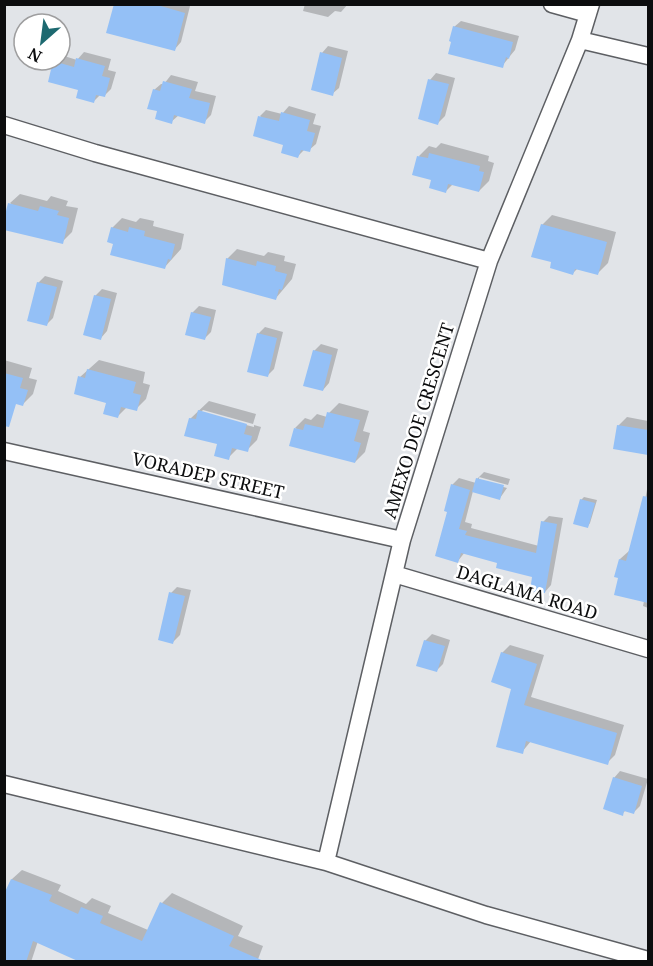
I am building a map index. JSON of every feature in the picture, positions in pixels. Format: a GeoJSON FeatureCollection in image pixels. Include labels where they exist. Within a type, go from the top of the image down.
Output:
{"type":"FeatureCollection","features":[{"type":"Feature","properties":{"kind":"street"},"geometry":{"type":"LineString","coordinates":[[552,4],[589,9]]}},
{"type":"Feature","properties":{"kind":"street","name":"AMEXO DOE CRESCENT"},"geometry":{"type":"LineString","coordinates":[[326,862],[402,540],[489,261],[580,40],[589,9]]}},
{"type":"Feature","properties":{"kind":"street"},"geometry":{"type":"LineString","coordinates":[[580,40],[648,56]]}},
{"type":"Feature","properties":{"kind":"street"},"geometry":{"type":"LineString","coordinates":[[4,125],[95,153],[489,261]]}},
{"type":"Feature","properties":{"kind":"street","name":"VORADEP STREET"},"geometry":{"type":"LineString","coordinates":[[4,451],[402,540]]}},
{"type":"Feature","properties":{"kind":"street","name":"DAGLAMA ROAD"},"geometry":{"type":"LineString","coordinates":[[394,574],[648,649]]}},
{"type":"Feature","properties":{"kind":"street"},"geometry":{"type":"LineString","coordinates":[[4,784],[326,862],[486,915],[648,960]]}},
{"type":"Feature","properties":{"kind":"building"},"geometry":{"type":"Polygon","coordinates":[[[114,4],[154,4],[185,13],[175,51],[106,33],[114,4]]]}},
{"type":"Feature","properties":{"kind":"building"},"geometry":{"type":"Polygon","coordinates":[[[453,26],[513,42],[509,59],[506,57],[503,68],[448,54],[453,26]]]}},
{"type":"Feature","properties":{"kind":"building"},"geometry":{"type":"Polygon","coordinates":[[[320,52],[342,58],[333,96],[311,90],[320,52]]]}},
{"type":"Feature","properties":{"kind":"building"},"geometry":{"type":"Polygon","coordinates":[[[76,58],[105,66],[102,76],[110,78],[105,97],[96,95],[94,103],[76,98],[78,90],[48,82],[50,72],[72,72],[72,66],[74,67],[76,58]]]}},
{"type":"Feature","properties":{"kind":"building"},"geometry":{"type":"Polygon","coordinates":[[[428,79],[449,84],[438,125],[418,119],[428,79]]]}},
{"type":"Feature","properties":{"kind":"building"},"geometry":{"type":"Polygon","coordinates":[[[163,81],[192,89],[189,98],[210,103],[205,124],[174,115],[172,124],[155,119],[157,111],[147,109],[153,89],[160,91],[163,81]]]}},
{"type":"Feature","properties":{"kind":"building"},"geometry":{"type":"Polygon","coordinates":[[[281,112],[310,120],[307,131],[315,133],[310,152],[301,150],[298,158],[281,153],[283,145],[253,136],[258,116],[279,121],[281,112]]]}},
{"type":"Feature","properties":{"kind":"building"},"geometry":{"type":"Polygon","coordinates":[[[429,153],[480,166],[479,171],[484,172],[479,192],[448,184],[446,193],[429,188],[431,180],[412,175],[417,156],[428,158],[429,153]]]}},
{"type":"Feature","properties":{"kind":"building"},"geometry":{"type":"Polygon","coordinates":[[[8,203],[38,211],[40,206],[59,211],[57,215],[69,218],[63,244],[4,230],[8,203]]]}},
{"type":"Feature","properties":{"kind":"building"},"geometry":{"type":"Polygon","coordinates":[[[541,224],[607,242],[598,275],[575,269],[573,275],[550,268],[551,262],[531,257],[541,224]]]}},
{"type":"Feature","properties":{"kind":"building"},"geometry":{"type":"Polygon","coordinates":[[[111,227],[128,232],[129,227],[145,231],[144,236],[175,244],[171,260],[168,259],[165,269],[110,255],[113,244],[107,242],[111,227]]]}},
{"type":"Feature","properties":{"kind":"building"},"geometry":{"type":"Polygon","coordinates":[[[226,258],[256,266],[257,261],[276,266],[275,271],[287,274],[276,300],[222,285],[226,258]]]}},
{"type":"Feature","properties":{"kind":"building"},"geometry":{"type":"Polygon","coordinates":[[[37,282],[57,287],[47,326],[27,321],[37,282]]]}},
{"type":"Feature","properties":{"kind":"building"},"geometry":{"type":"Polygon","coordinates":[[[94,295],[111,299],[101,340],[83,335],[94,295]]]}},
{"type":"Feature","properties":{"kind":"building"},"geometry":{"type":"Polygon","coordinates":[[[191,312],[211,317],[205,340],[185,335],[191,312]]]}},
{"type":"Feature","properties":{"kind":"building"},"geometry":{"type":"Polygon","coordinates":[[[257,333],[277,338],[268,377],[247,372],[257,333]]]}},
{"type":"Feature","properties":{"kind":"building"},"geometry":{"type":"Polygon","coordinates":[[[313,350],[332,355],[323,391],[303,386],[313,350]]]}},
{"type":"Feature","properties":{"kind":"building"},"geometry":{"type":"Polygon","coordinates":[[[87,369],[136,382],[133,393],[141,395],[137,411],[121,407],[118,418],[103,414],[106,403],[74,394],[78,376],[85,378],[87,369]]]}},
{"type":"Feature","properties":{"kind":"building"},"geometry":{"type":"Polygon","coordinates":[[[4,373],[23,378],[20,388],[28,390],[23,406],[16,404],[9,427],[4,426],[4,373]]]}},
{"type":"Feature","properties":{"kind":"building"},"geometry":{"type":"Polygon","coordinates":[[[198,410],[247,424],[244,434],[252,436],[248,452],[232,448],[229,460],[214,456],[217,444],[184,436],[189,418],[196,419],[198,410]]]}},
{"type":"Feature","properties":{"kind":"building"},"geometry":{"type":"Polygon","coordinates":[[[327,412],[360,420],[354,441],[361,443],[355,463],[289,446],[294,428],[303,430],[305,424],[323,428],[327,412]]]}},
{"type":"Feature","properties":{"kind":"building"},"geometry":{"type":"Polygon","coordinates":[[[617,425],[648,430],[648,455],[613,449],[617,425]]]}},
{"type":"Feature","properties":{"kind":"building"},"geometry":{"type":"Polygon","coordinates":[[[476,478],[504,485],[500,500],[472,492],[476,478]]]}},
{"type":"Feature","properties":{"kind":"building"},"geometry":{"type":"Polygon","coordinates":[[[451,484],[470,490],[459,529],[467,531],[465,535],[536,553],[541,521],[557,524],[545,593],[530,591],[532,577],[496,568],[497,563],[461,553],[458,563],[435,556],[447,512],[444,511],[451,484]]]}},
{"type":"Feature","properties":{"kind":"building"},"geometry":{"type":"Polygon","coordinates":[[[643,496],[648,497],[648,603],[614,595],[618,578],[614,577],[619,559],[626,561],[643,496]]]}},
{"type":"Feature","properties":{"kind":"building"},"geometry":{"type":"Polygon","coordinates":[[[580,499],[595,503],[588,528],[573,524],[580,499]]]}},
{"type":"Feature","properties":{"kind":"building"},"geometry":{"type":"Polygon","coordinates":[[[169,592],[185,596],[173,644],[158,640],[169,592]]]}},
{"type":"Feature","properties":{"kind":"building"},"geometry":{"type":"Polygon","coordinates":[[[424,640],[445,646],[437,672],[416,666],[424,640]]]}},
{"type":"Feature","properties":{"kind":"building"},"geometry":{"type":"Polygon","coordinates":[[[501,652],[537,664],[524,705],[617,733],[608,765],[526,741],[523,754],[496,747],[511,689],[491,682],[501,652]]]}},
{"type":"Feature","properties":{"kind":"building"},"geometry":{"type":"Polygon","coordinates":[[[613,777],[642,786],[634,814],[624,811],[623,816],[603,809],[613,777]]]}},
{"type":"Feature","properties":{"kind":"building"},"geometry":{"type":"Polygon","coordinates":[[[11,879],[52,895],[49,901],[78,914],[81,907],[103,916],[100,923],[142,941],[160,902],[234,936],[229,946],[266,962],[80,962],[33,941],[26,962],[4,962],[4,894],[11,879]]]}}]}
